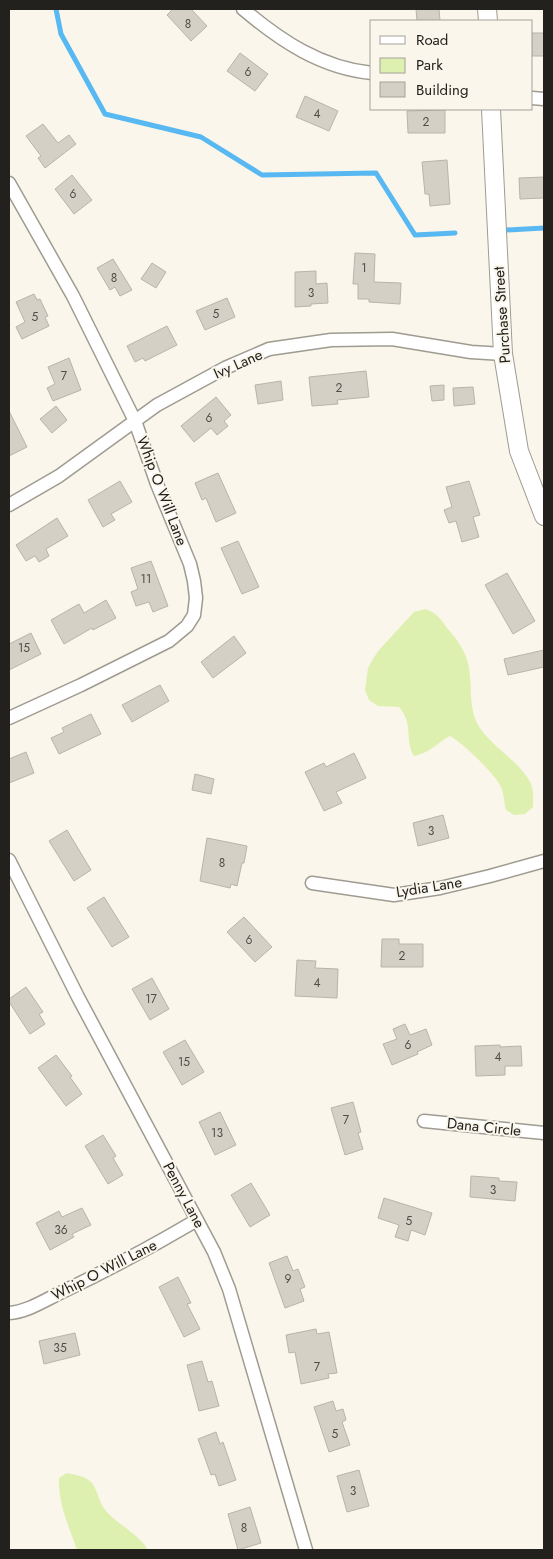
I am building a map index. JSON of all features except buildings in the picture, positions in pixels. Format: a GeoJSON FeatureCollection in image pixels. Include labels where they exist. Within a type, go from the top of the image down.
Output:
{"type":"FeatureCollection","features":[{"type":"Feature","properties":{"kind":"main road","name":"Purchase Street"},"geometry":{"type":"LineString","coordinates":[[492,110],[503,354],[519,451],[544,516]]}},
{"type":"Feature","properties":{"kind":"street"},"geometry":{"type":"LineString","coordinates":[[243,9],[301,52],[346,69],[370,73]]}},
{"type":"Feature","properties":{"kind":"street","name":"Whip O Will Lane"},"geometry":{"type":"LineString","coordinates":[[9,183],[73,296],[135,421],[157,484],[190,564],[196,598],[194,615],[187,626],[169,641],[9,718]]}},
{"type":"Feature","properties":{"kind":"street","name":"Ivy Lane"},"geometry":{"type":"LineString","coordinates":[[9,505],[59,476],[157,405],[225,368],[269,349],[331,340],[392,339],[471,352],[503,354]]}},
{"type":"Feature","properties":{"kind":"street","name":"Penny Lane"},"geometry":{"type":"LineString","coordinates":[[9,860],[78,996],[214,1252],[229,1289],[306,1550]]}},
{"type":"Feature","properties":{"kind":"street","name":"Lydia Lane"},"geometry":{"type":"LineString","coordinates":[[312,883],[394,895],[457,884],[544,861]]}},
{"type":"Feature","properties":{"kind":"street","name":"Dana Circle"},"geometry":{"type":"LineString","coordinates":[[424,1121],[544,1133]]}},
{"type":"Feature","properties":{"kind":"street","name":"Whip O Will Lane"},"geometry":{"type":"LineString","coordinates":[[9,1313],[26,1309],[98,1274],[153,1246],[197,1220]]}},
{"type":"Feature","properties":{"kind":"green space"},"geometry":{"type":"Polygon","coordinates":[[[425,609],[433,612],[440,619],[464,652],[469,668],[472,708],[481,730],[520,768],[531,784],[533,807],[525,814],[514,815],[506,810],[502,789],[498,781],[463,745],[450,736],[428,751],[414,756],[404,713],[399,707],[378,706],[369,700],[365,690],[368,668],[373,659],[414,612],[425,609]]]}},
{"type":"Feature","properties":{"kind":"green space"},"geometry":{"type":"Polygon","coordinates":[[[67,1473],[81,1476],[90,1481],[106,1511],[139,1539],[148,1550],[77,1550],[60,1497],[59,1478],[67,1473]]]}},
{"type":"Feature","properties":{"kind":"waterway"},"geometry":{"type":"LineString","coordinates":[[56,9],[61,34],[105,114],[201,137],[262,175],[376,173],[415,235],[455,233]]}},
{"type":"Feature","properties":{"kind":"waterway"},"geometry":{"type":"LineString","coordinates":[[506,230],[544,228]]}}]}
